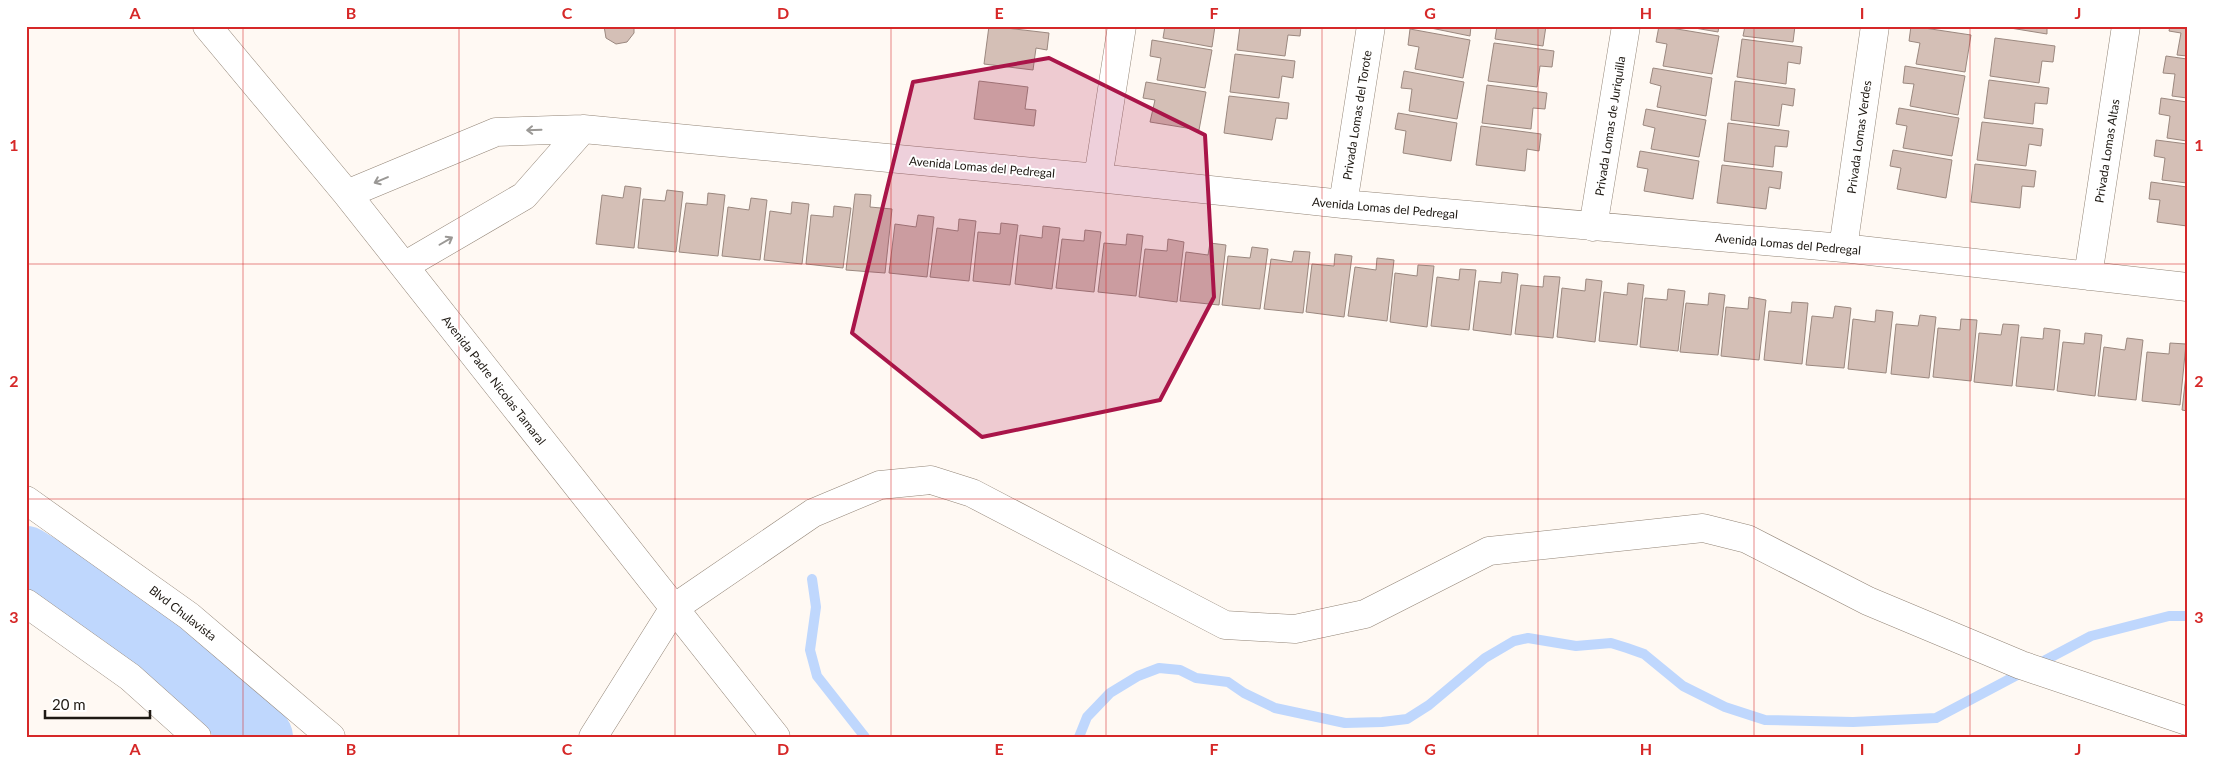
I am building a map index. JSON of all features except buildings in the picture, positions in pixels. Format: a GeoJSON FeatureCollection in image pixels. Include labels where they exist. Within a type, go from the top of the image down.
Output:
{"type":"FeatureCollection","features":[{"type":"Feature","properties":{"kind":"street","name":"Avenida Padre Nicolas Tamaral"},"geometry":{"type":"LineString","coordinates":[[207,26],[347,194],[776,737]]}},
{"type":"Feature","properties":{"kind":"street"},"geometry":{"type":"LineString","coordinates":[[1098,178],[1122,26]]}},
{"type":"Feature","properties":{"kind":"street","name":"Privada Lomas del Torote"},"geometry":{"type":"LineString","coordinates":[[1343,204],[1371,26]]}},
{"type":"Feature","properties":{"kind":"street","name":"Privada Lomas de Juriquilla"},"geometry":{"type":"LineString","coordinates":[[1594,227],[1626,26]]}},
{"type":"Feature","properties":{"kind":"street","name":"Privada Lomas Verdes"},"geometry":{"type":"LineString","coordinates":[[1843,248],[1875,26]]}},
{"type":"Feature","properties":{"kind":"street","name":"Privada Lomas Altas"},"geometry":{"type":"LineString","coordinates":[[2088,276],[2126,26]]}},
{"type":"Feature","properties":{"kind":"street","name":"Avenida Lomas del Pedregal"},"geometry":{"type":"LineString","coordinates":[[347,194],[496,132],[583,129],[1098,178],[1343,204],[1843,248],[2187,287]]}},
{"type":"Feature","properties":{"kind":"street"},"geometry":{"type":"LineString","coordinates":[[404,266],[524,196],[583,129]]}},
{"type":"Feature","properties":{"kind":"street"},"geometry":{"type":"LineString","coordinates":[[593,737],[674,608],[813,514],[880,485],[931,480],[972,493],[1225,624],[1295,629],[1365,614],[1489,551],[1703,528],[1747,539],[1868,601],[2021,664],[2187,721]]}},
{"type":"Feature","properties":{"kind":"street","name":"Blvd Chulavista"},"geometry":{"type":"LineString","coordinates":[[26,500],[189,616],[331,737]]}},
{"type":"Feature","properties":{"kind":"street"},"geometry":{"type":"LineString","coordinates":[[26,603],[130,677],[197,737]]}},
{"type":"Feature","properties":{"kind":"highlighted area"},"geometry":{"type":"Polygon","coordinates":[[[1049,58],[1205,135],[1214,297],[1160,400],[982,437],[852,333],[913,82],[1049,58]]]}},
{"type":"Feature","properties":{"kind":"waterway"},"geometry":{"type":"LineString","coordinates":[[26,557],[123,616],[262,737]]}},
{"type":"Feature","properties":{"kind":"waterway"},"geometry":{"type":"LineString","coordinates":[[812,579],[816,607],[810,650],[817,676],[865,737]]}},
{"type":"Feature","properties":{"kind":"waterway"},"geometry":{"type":"LineString","coordinates":[[1079,737],[1087,717],[1110,693],[1138,676],[1159,668],[1180,670],[1196,678],[1228,682],[1244,693],[1275,708],[1345,723],[1407,719],[1429,705],[1485,658],[1514,641],[1528,638],[1576,646],[1611,643],[1627,648],[1644,654],[1683,686],[1725,707],[1765,720],[1853,722],[1936,718],[2091,636],[2169,616],[2187,616]]}}]}
